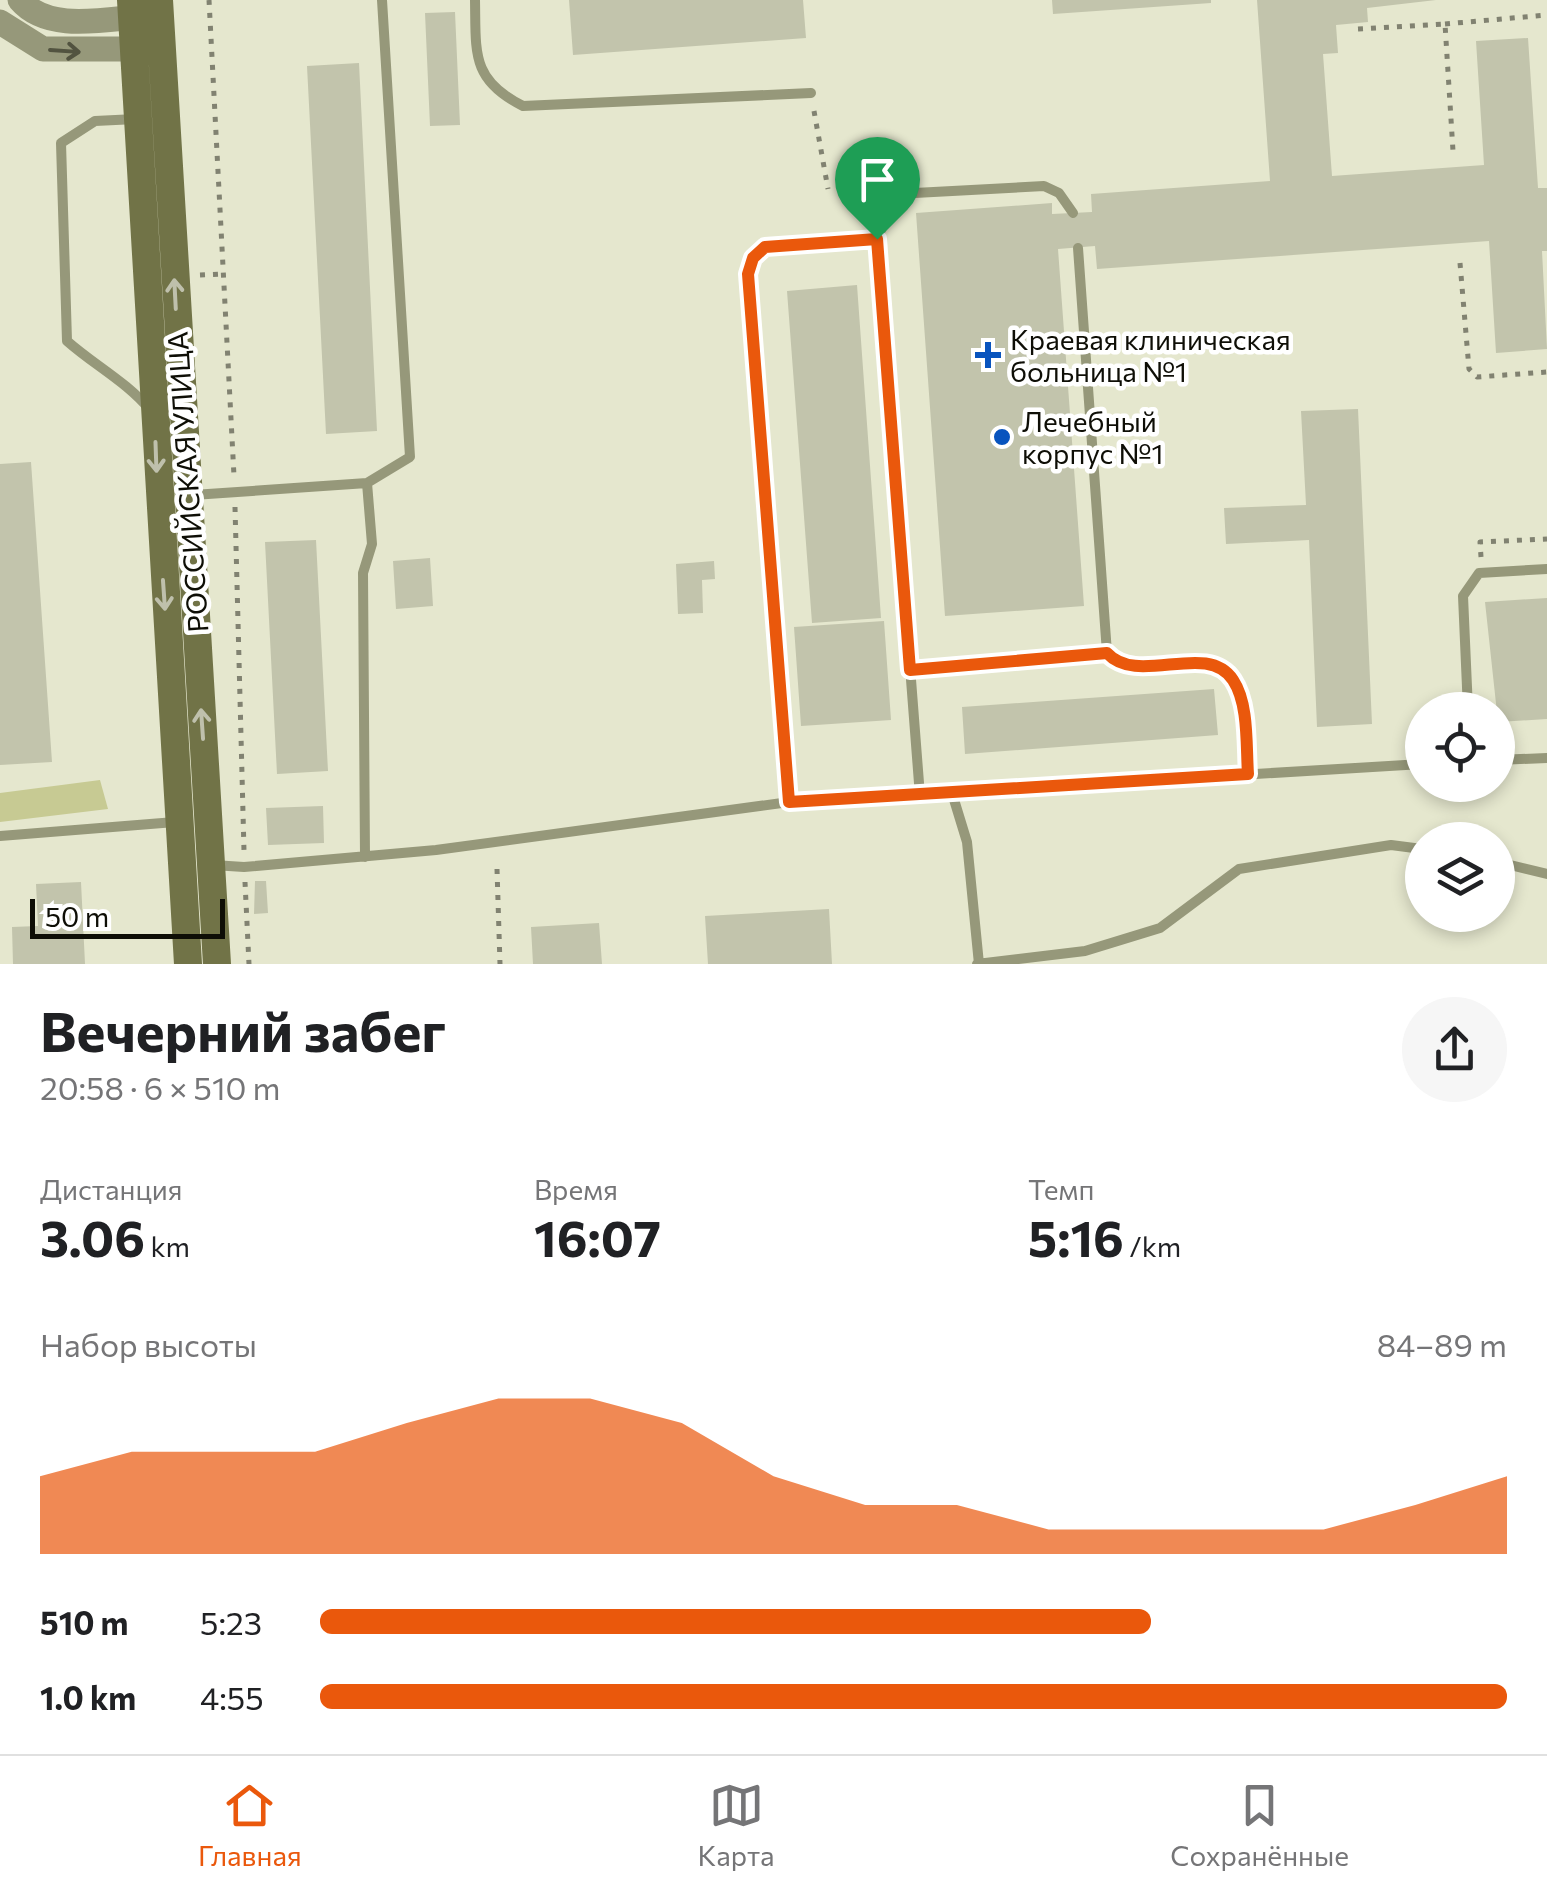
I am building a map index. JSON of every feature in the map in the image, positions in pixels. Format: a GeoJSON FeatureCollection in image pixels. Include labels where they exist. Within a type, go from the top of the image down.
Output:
{"type":"FeatureCollection","features":[{"type":"Feature","properties":{"kind":"main road","name":"РОССИЙСКАЯ УЛИЦА"},"geometry":{"type":"LineString","coordinates":[[145,8],[188,496],[217,964]]}},
{"type":"Feature","properties":{"kind":"main road","name":"РОССИЙСКАЯ УЛИЦА"},"geometry":{"type":"LineString","coordinates":[[147,49],[138,118],[188,964]]}},
{"type":"Feature","properties":{"kind":"street"},"geometry":{"type":"LineString","coordinates":[[20,0],[34,12],[55,20],[145,8]]}},
{"type":"Feature","properties":{"kind":"street"},"geometry":{"type":"LineString","coordinates":[[0,22],[43,49],[147,49]]}},
{"type":"Feature","properties":{"kind":"lane"},"geometry":{"type":"LineString","coordinates":[[188,496],[367,484],[410,457],[382,0]]}},
{"type":"Feature","properties":{"kind":"lane"},"geometry":{"type":"LineString","coordinates":[[476,0],[476,56],[487,81],[524,106],[811,93]]}},
{"type":"Feature","properties":{"kind":"lane"},"geometry":{"type":"LineString","coordinates":[[138,118],[95,121],[61,143],[68,341],[102,371],[134,390],[154,416]]}},
{"type":"Feature","properties":{"kind":"lane"},"geometry":{"type":"LineString","coordinates":[[920,796],[877,239],[896,194],[1044,186],[1059,193],[1073,213]]}},
{"type":"Feature","properties":{"kind":"lane"},"geometry":{"type":"LineString","coordinates":[[789,802],[748,274],[753,258],[765,247],[877,239]]}},
{"type":"Feature","properties":{"kind":"lane"},"geometry":{"type":"LineString","coordinates":[[1078,248],[1107,653],[1117,664],[1198,664],[1231,676],[1242,708],[1248,774]]}},
{"type":"Feature","properties":{"kind":"lane"},"geometry":{"type":"LineString","coordinates":[[365,857],[363,573],[372,544],[367,484]]}},
{"type":"Feature","properties":{"kind":"lane"},"geometry":{"type":"LineString","coordinates":[[1467,692],[1462,596],[1468,584],[1481,573],[1547,569]]}},
{"type":"Feature","properties":{"kind":"lane"},"geometry":{"type":"LineString","coordinates":[[910,670],[1107,653]]}},
{"type":"Feature","properties":{"kind":"lane"},"geometry":{"type":"LineString","coordinates":[[1515,759],[1547,758]]}},
{"type":"Feature","properties":{"kind":"lane"},"geometry":{"type":"LineString","coordinates":[[212,865],[365,857],[789,802],[1405,765]]}},
{"type":"Feature","properties":{"kind":"lane"},"geometry":{"type":"LineString","coordinates":[[952,794],[967,842],[978,964],[1085,951],[1160,928],[1239,869],[1391,845],[1405,847]]}},
{"type":"Feature","properties":{"kind":"lane"},"geometry":{"type":"LineString","coordinates":[[0,836],[181,822]]}},
{"type":"Feature","properties":{"kind":"lane"},"geometry":{"type":"LineString","coordinates":[[1515,866],[1547,874]]}},
{"type":"Feature","properties":{"kind":"path"},"geometry":{"type":"LineString","coordinates":[[1358,29],[1547,16]]}},
{"type":"Feature","properties":{"kind":"path"},"geometry":{"type":"LineString","coordinates":[[1444,24],[1453,150]]}},
{"type":"Feature","properties":{"kind":"path"},"geometry":{"type":"LineString","coordinates":[[811,93],[828,189]]}},
{"type":"Feature","properties":{"kind":"path"},"geometry":{"type":"LineString","coordinates":[[1460,263],[1469,369],[1477,377],[1547,372]]}},
{"type":"Feature","properties":{"kind":"path"},"geometry":{"type":"LineString","coordinates":[[200,275],[222,274]]}},
{"type":"Feature","properties":{"kind":"path"},"geometry":{"type":"LineString","coordinates":[[1481,573],[1480,542],[1547,539]]}},
{"type":"Feature","properties":{"kind":"path"},"geometry":{"type":"LineString","coordinates":[[496,869],[500,964]]}},
{"type":"Feature","properties":{"kind":"green space"},"geometry":{"type":"Polygon","coordinates":[[[100,780],[108,809],[0,822],[0,793],[100,780]]]}},
{"type":"Feature","properties":{"kind":"building"},"geometry":{"type":"Polygon","coordinates":[[[569,0],[803,0],[806,38],[573,55],[569,0]]]}},
{"type":"Feature","properties":{"kind":"building"},"geometry":{"type":"Polygon","coordinates":[[[1052,0],[1211,0],[1211,3],[1053,14],[1052,0]]]}},
{"type":"Feature","properties":{"kind":"building","name":"Лечебный корпус №1"},"geometry":{"type":"Polygon","coordinates":[[[1257,0],[1436,0],[1367,8],[1368,22],[1336,25],[1338,53],[1323,54],[1332,176],[1484,165],[1476,41],[1528,38],[1538,188],[1547,188],[1547,251],[1542,251],[1547,349],[1496,353],[1489,241],[1097,269],[1095,246],[1058,249],[1084,606],[945,616],[916,213],[1052,203],[1052,214],[1092,212],[1091,194],[1270,181],[1257,0]]]}},
{"type":"Feature","properties":{"kind":"building"},"geometry":{"type":"Polygon","coordinates":[[[455,12],[460,125],[430,126],[425,13],[455,12]]]}},
{"type":"Feature","properties":{"kind":"building"},"geometry":{"type":"Polygon","coordinates":[[[359,63],[377,431],[326,434],[307,66],[359,63]]]}},
{"type":"Feature","properties":{"kind":"building"},"geometry":{"type":"Polygon","coordinates":[[[857,285],[881,618],[812,623],[787,291],[857,285]]]}},
{"type":"Feature","properties":{"kind":"building"},"geometry":{"type":"Polygon","coordinates":[[[1358,409],[1372,724],[1317,727],[1309,540],[1226,544],[1224,508],[1306,505],[1301,411],[1358,409]]]}},
{"type":"Feature","properties":{"kind":"building"},"geometry":{"type":"Polygon","coordinates":[[[31,462],[52,762],[0,765],[0,464],[31,462]]]}},
{"type":"Feature","properties":{"kind":"building"},"geometry":{"type":"Polygon","coordinates":[[[316,540],[328,771],[277,774],[265,542],[316,540]]]}},
{"type":"Feature","properties":{"kind":"building"},"geometry":{"type":"Polygon","coordinates":[[[430,558],[433,606],[396,609],[393,561],[430,558]]]}},
{"type":"Feature","properties":{"kind":"building"},"geometry":{"type":"Polygon","coordinates":[[[714,561],[715,579],[702,580],[703,613],[678,614],[676,564],[714,561]]]}},
{"type":"Feature","properties":{"kind":"building"},"geometry":{"type":"Polygon","coordinates":[[[1547,598],[1547,719],[1515,721],[1515,692],[1495,692],[1485,602],[1547,598]]]}},
{"type":"Feature","properties":{"kind":"building"},"geometry":{"type":"Polygon","coordinates":[[[884,621],[891,720],[801,726],[794,627],[884,621]]]}},
{"type":"Feature","properties":{"kind":"building"},"geometry":{"type":"Polygon","coordinates":[[[1214,689],[1218,735],[965,754],[962,707],[1214,689]]]}},
{"type":"Feature","properties":{"kind":"building"},"geometry":{"type":"Polygon","coordinates":[[[323,806],[324,843],[268,845],[266,808],[323,806]]]}},
{"type":"Feature","properties":{"kind":"building"},"geometry":{"type":"Polygon","coordinates":[[[255,881],[266,881],[268,913],[254,914],[255,881]]]}},
{"type":"Feature","properties":{"kind":"building"},"geometry":{"type":"Polygon","coordinates":[[[81,882],[85,964],[13,964],[12,927],[38,926],[36,884],[81,882]]]}},
{"type":"Feature","properties":{"kind":"building"},"geometry":{"type":"Polygon","coordinates":[[[829,909],[832,964],[708,964],[705,916],[829,909]]]}},
{"type":"Feature","properties":{"kind":"building"},"geometry":{"type":"Polygon","coordinates":[[[599,923],[602,964],[533,964],[531,927],[599,923]]]}},
{"type":"Feature","properties":{"kind":"place","name":"Краевая клиническая больница №1"},"geometry":{"type":"Point","coordinates":[988,355]}},
{"type":"Feature","properties":{"kind":"place","name":"Лечебный корпус №1"},"geometry":{"type":"Point","coordinates":[1002,437]}},
{"type":"Feature","properties":{"kind":"route"},"geometry":{"type":"LineString","coordinates":[[877,239],[910,670],[1107,653],[1117,664],[1138,667],[1215,667],[1231,676],[1238,690],[1248,774],[789,802],[748,274],[753,258],[765,247],[877,239]]}}]}
